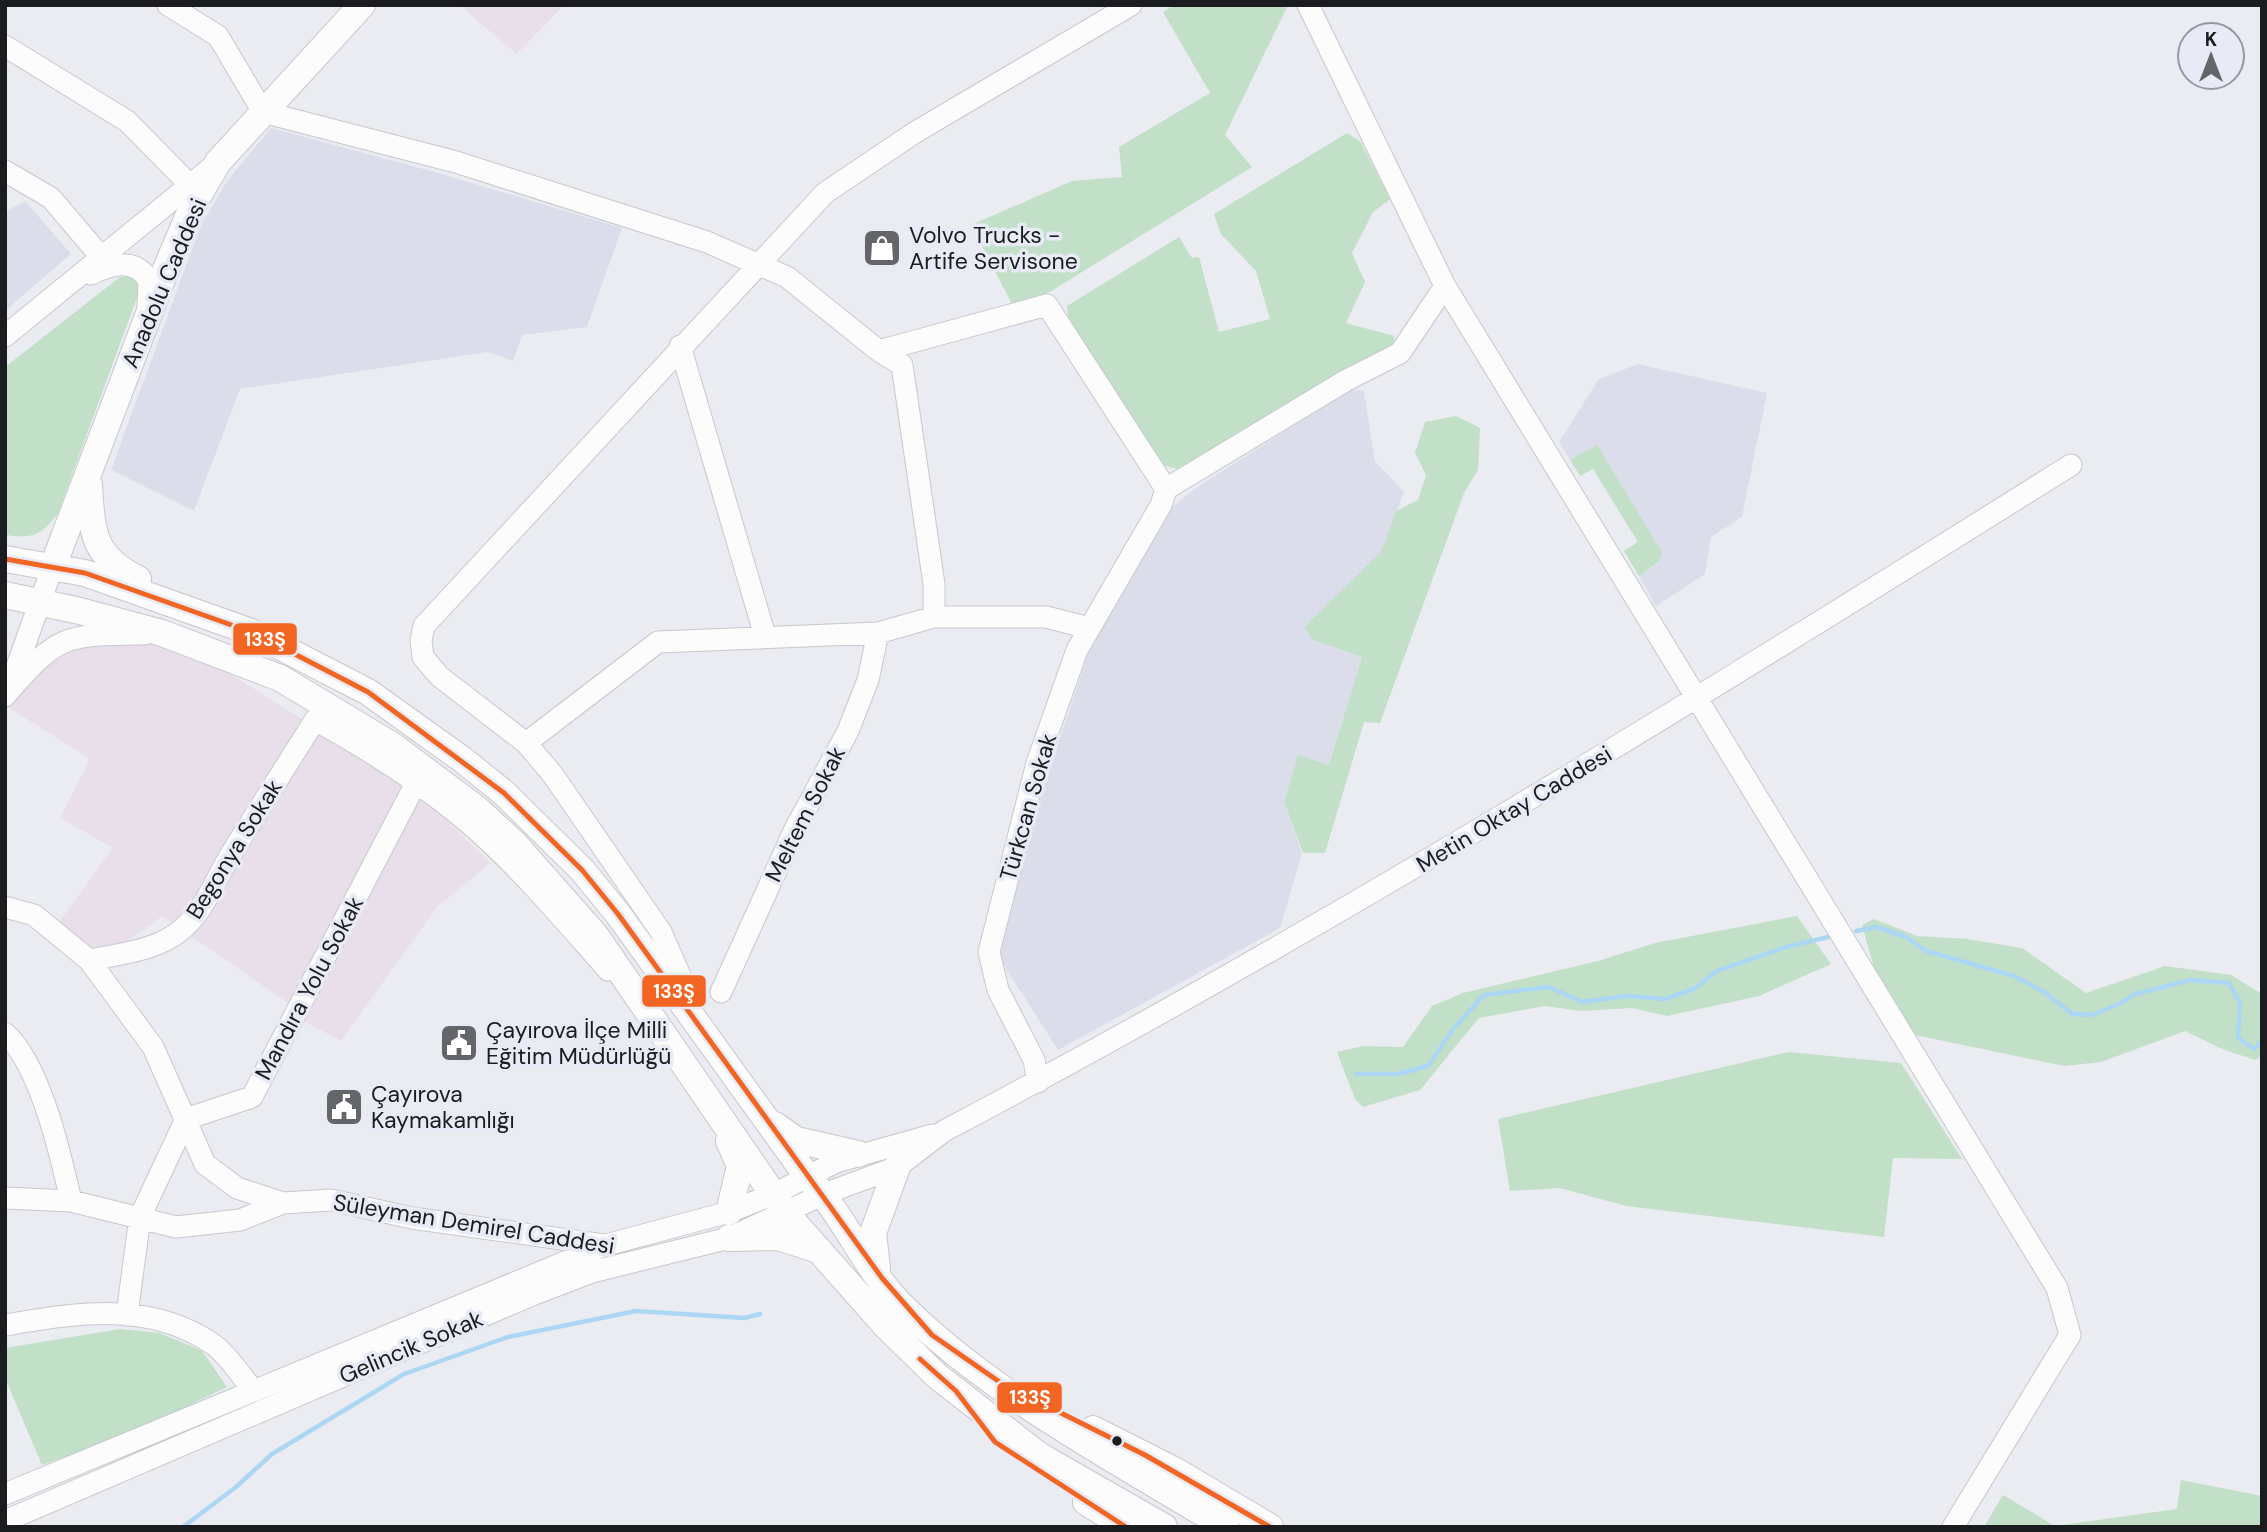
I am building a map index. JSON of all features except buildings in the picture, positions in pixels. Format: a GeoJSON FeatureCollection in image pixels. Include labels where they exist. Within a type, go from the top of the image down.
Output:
{"type":"FeatureCollection","features":[{"type":"Feature","properties":{"kind":"main road","name":"Anadolu Caddesi"},"geometry":{"type":"LineString","coordinates":[[53,566],[184,225],[218,163],[362,5]]}},
{"type":"Feature","properties":{"kind":"main road"},"geometry":{"type":"LineString","coordinates":[[88,474],[93,534],[109,562],[121,571],[254,633],[368,692],[417,725],[504,793],[582,870],[618,914],[898,1302],[933,1336],[1075,1435],[1226,1527]]}},
{"type":"Feature","properties":{"kind":"main road"},"geometry":{"type":"LineString","coordinates":[[5,559],[85,573],[254,633]]}},
{"type":"Feature","properties":{"kind":"main road"},"geometry":{"type":"LineString","coordinates":[[5,595],[162,633],[280,678],[393,746],[477,809],[523,853],[596,936],[780,1203],[885,1325],[956,1391],[1040,1457],[1164,1527]]}},
{"type":"Feature","properties":{"kind":"main road"},"geometry":{"type":"LineString","coordinates":[[719,1117],[740,1166],[729,1225],[822,1251]]}},
{"type":"Feature","properties":{"kind":"main road"},"geometry":{"type":"LineString","coordinates":[[769,1121],[796,1140],[858,1154]]}},
{"type":"Feature","properties":{"kind":"main road"},"geometry":{"type":"LineString","coordinates":[[878,1273],[873,1233],[897,1167]]}},
{"type":"Feature","properties":{"kind":"main road"},"geometry":{"type":"LineString","coordinates":[[977,1369],[1174,1470],[1270,1527]]}},
{"type":"Feature","properties":{"kind":"main road"},"geometry":{"type":"LineString","coordinates":[[956,1391],[995,1442],[1126,1527]]}},
{"type":"Feature","properties":{"kind":"street"},"geometry":{"type":"LineString","coordinates":[[168,5],[218,36],[263,112],[456,163],[707,242],[787,277],[879,351],[902,365],[934,584],[934,617]]}},
{"type":"Feature","properties":{"kind":"street"},"geometry":{"type":"LineString","coordinates":[[706,1038],[661,932],[553,775],[526,743],[439,676],[422,657],[424,625],[680,346],[825,193],[914,132],[1131,5]]}},
{"type":"Feature","properties":{"kind":"street"},"geometry":{"type":"LineString","coordinates":[[1308,5],[1445,286],[2057,1288],[2070,1335],[1953,1527]]}},
{"type":"Feature","properties":{"kind":"street"},"geometry":{"type":"LineString","coordinates":[[5,46],[127,121],[190,185]]}},
{"type":"Feature","properties":{"kind":"street"},"geometry":{"type":"LineString","coordinates":[[5,337],[218,163]]}},
{"type":"Feature","properties":{"kind":"street"},"geometry":{"type":"LineString","coordinates":[[5,171],[51,198],[102,258]]}},
{"type":"Feature","properties":{"kind":"street"},"geometry":{"type":"LineString","coordinates":[[66,287],[104,267],[118,264],[137,267],[149,281],[147,317]]}},
{"type":"Feature","properties":{"kind":"street"},"geometry":{"type":"LineString","coordinates":[[879,351],[1047,305],[1166,489],[1345,381],[1400,354],[1445,286]]}},
{"type":"Feature","properties":{"kind":"street"},"geometry":{"type":"LineString","coordinates":[[680,346],[765,636]]}},
{"type":"Feature","properties":{"kind":"street","name":"Metin Oktay Caddesi"},"geometry":{"type":"LineString","coordinates":[[816,1185],[897,1167],[944,1131],[1294,940],[1697,699],[2071,465]]}},
{"type":"Feature","properties":{"kind":"street","name":"Türkcan Sokak"},"geometry":{"type":"LineString","coordinates":[[1038,1082],[1034,1060],[998,990],[989,952],[1037,763],[1077,650],[1161,505],[1166,489]]}},
{"type":"Feature","properties":{"kind":"street"},"geometry":{"type":"LineString","coordinates":[[5,695],[53,566]]}},
{"type":"Feature","properties":{"kind":"street"},"geometry":{"type":"LineString","coordinates":[[526,743],[657,642],[878,633],[934,617],[1046,617],[1089,628]]}},
{"type":"Feature","properties":{"kind":"street"},"geometry":{"type":"LineString","coordinates":[[5,695],[46,652],[72,637],[162,633]]}},
{"type":"Feature","properties":{"kind":"street","name":"Meltem Sokak"},"geometry":{"type":"LineString","coordinates":[[721,992],[795,829],[848,731],[868,680],[878,633]]}},
{"type":"Feature","properties":{"kind":"street","name":"Begonya Sokak"},"geometry":{"type":"LineString","coordinates":[[89,960],[136,951],[167,940],[188,925],[315,720],[365,747],[416,783]]}},
{"type":"Feature","properties":{"kind":"street"},"geometry":{"type":"LineString","coordinates":[[416,783],[497,849],[662,1033]]}},
{"type":"Feature","properties":{"kind":"street","name":"Mandıra Yolu Sokak"},"geometry":{"type":"LineString","coordinates":[[186,1119],[252,1097],[416,783]]}},
{"type":"Feature","properties":{"kind":"street","name":"Süleyman Demirel Caddesi"},"geometry":{"type":"LineString","coordinates":[[5,907],[34,915],[89,960],[153,1047],[205,1164],[237,1188],[283,1203],[331,1200],[412,1218],[670,1252]]}},
{"type":"Feature","properties":{"kind":"street"},"geometry":{"type":"LineString","coordinates":[[5,1033],[16,1043],[51,1119],[71,1201]]}},
{"type":"Feature","properties":{"kind":"street"},"geometry":{"type":"LineString","coordinates":[[127,1315],[140,1217],[186,1119]]}},
{"type":"Feature","properties":{"kind":"street","name":"Metin Oktay Caddesi"},"geometry":{"type":"LineString","coordinates":[[816,1185],[858,1154],[944,1131]]}},
{"type":"Feature","properties":{"kind":"street","name":"Gelincik Sokak"},"geometry":{"type":"LineString","coordinates":[[5,1521],[532,1295],[592,1272],[670,1252],[816,1185]]}},
{"type":"Feature","properties":{"kind":"street"},"geometry":{"type":"LineString","coordinates":[[5,1198],[71,1201],[176,1227],[240,1220],[283,1203]]}},
{"type":"Feature","properties":{"kind":"street","name":"Gelincik Sokak"},"geometry":{"type":"LineString","coordinates":[[5,1494],[606,1245],[729,1225]]}},
{"type":"Feature","properties":{"kind":"street"},"geometry":{"type":"LineString","coordinates":[[5,1325],[81,1312],[172,1321],[216,1346],[253,1390]]}},
{"type":"Feature","properties":{"kind":"shaded area"},"geometry":{"type":"Polygon","coordinates":[[[459,5],[564,5],[517,54],[459,5]]]}},
{"type":"Feature","properties":{"kind":"shaded area"},"geometry":{"type":"Polygon","coordinates":[[[271,128],[442,174],[622,228],[587,327],[522,335],[513,361],[488,352],[240,389],[194,511],[111,470],[201,225],[227,181],[271,128]]]}},
{"type":"Feature","properties":{"kind":"shaded area"},"geometry":{"type":"Polygon","coordinates":[[[25,201],[71,254],[5,311],[5,212],[25,201]]]}},
{"type":"Feature","properties":{"kind":"shaded area"},"geometry":{"type":"Polygon","coordinates":[[[1638,364],[1767,393],[1742,517],[1711,537],[1705,574],[1656,606],[1639,576],[1658,564],[1597,446],[1570,460],[1559,442],[1599,379],[1638,364]]]}},
{"type":"Feature","properties":{"kind":"shaded area"},"geometry":{"type":"Polygon","coordinates":[[[1351,389],[1364,391],[1375,461],[1404,492],[1382,552],[1304,627],[1313,640],[1362,657],[1329,765],[1298,756],[1284,802],[1302,853],[1280,928],[1058,1050],[996,953],[1026,841],[1088,654],[1168,510],[1199,486],[1351,389]]]}},
{"type":"Feature","properties":{"kind":"shaded area"},"geometry":{"type":"Polygon","coordinates":[[[165,633],[412,788],[491,863],[437,907],[341,1041],[294,1016],[298,1010],[162,916],[143,931],[92,961],[54,929],[113,848],[60,818],[90,759],[6,706],[54,651],[165,633]]]}},
{"type":"Feature","properties":{"kind":"green space"},"geometry":{"type":"Polygon","coordinates":[[[1175,5],[1288,5],[1225,135],[1252,167],[1040,298],[1013,306],[971,225],[1072,181],[1122,177],[1119,147],[1210,93],[1163,12],[1175,5]]]}},
{"type":"Feature","properties":{"kind":"green space"},"geometry":{"type":"Polygon","coordinates":[[[1347,133],[1360,141],[1390,199],[1373,212],[1352,253],[1365,282],[1346,323],[1394,336],[1394,344],[1181,470],[1158,464],[1068,317],[1067,306],[1179,237],[1192,258],[1199,257],[1219,332],[1270,319],[1256,271],[1221,234],[1214,214],[1347,133]]]}},
{"type":"Feature","properties":{"kind":"green space"},"geometry":{"type":"Polygon","coordinates":[[[132,276],[140,283],[139,292],[58,513],[36,534],[5,535],[5,367],[120,277],[132,276]]]}},
{"type":"Feature","properties":{"kind":"green space"},"geometry":{"type":"Polygon","coordinates":[[[1456,416],[1480,428],[1478,470],[1464,493],[1380,723],[1364,722],[1325,853],[1303,853],[1284,802],[1298,755],[1329,765],[1362,657],[1313,640],[1304,627],[1381,552],[1396,511],[1418,500],[1426,475],[1415,453],[1425,422],[1456,416]]]}},
{"type":"Feature","properties":{"kind":"green space"},"geometry":{"type":"Polygon","coordinates":[[[1597,445],[1662,552],[1658,563],[1639,576],[1624,551],[1638,542],[1593,469],[1580,476],[1570,460],[1597,445]]]}},
{"type":"Feature","properties":{"kind":"green space"},"geometry":{"type":"Polygon","coordinates":[[[1797,916],[1831,964],[1759,996],[1667,1016],[1632,1008],[1581,1011],[1545,1006],[1479,1018],[1420,1090],[1363,1107],[1355,1099],[1337,1052],[1363,1046],[1403,1047],[1432,1006],[1463,993],[1598,961],[1655,943],[1797,916]]]}},
{"type":"Feature","properties":{"kind":"green space"},"geometry":{"type":"Polygon","coordinates":[[[1874,919],[1917,936],[1967,939],[2022,948],[2086,993],[2165,966],[2231,975],[2262,994],[2262,1056],[2255,1060],[2222,1049],[2185,1031],[2101,1062],[2064,1066],[1915,1035],[1875,971],[1862,925],[1874,919]]]}},
{"type":"Feature","properties":{"kind":"green space"},"geometry":{"type":"Polygon","coordinates":[[[1789,1052],[1901,1063],[1962,1159],[1893,1158],[1884,1237],[1626,1206],[1560,1188],[1510,1191],[1498,1119],[1789,1052]]]}},
{"type":"Feature","properties":{"kind":"green space"},"geometry":{"type":"Polygon","coordinates":[[[120,1329],[160,1333],[202,1351],[227,1387],[127,1435],[42,1465],[5,1378],[5,1348],[120,1329]]]}},
{"type":"Feature","properties":{"kind":"green space"},"geometry":{"type":"Polygon","coordinates":[[[2181,1480],[2262,1496],[2262,1527],[1984,1527],[2003,1495],[2055,1526],[2177,1509],[2181,1480]]]}},
{"type":"Feature","properties":{"kind":"waterway"},"geometry":{"type":"LineString","coordinates":[[1856,931],[1877,927],[1906,937],[1926,951],[2014,976],[2046,993],[2072,1014],[2091,1015],[2136,994],[2190,980],[2229,983],[2240,1003],[2238,1038],[2254,1049],[2262,1041]]}},
{"type":"Feature","properties":{"kind":"waterway"},"geometry":{"type":"LineString","coordinates":[[1356,1074],[1398,1074],[1428,1066],[1454,1028],[1484,995],[1549,987],[1582,1002],[1626,996],[1665,999],[1694,989],[1717,971],[1786,947],[1828,937]]}},
{"type":"Feature","properties":{"kind":"waterway"},"geometry":{"type":"LineString","coordinates":[[183,1527],[236,1487],[272,1454],[404,1374],[508,1337],[636,1311],[745,1318],[760,1314]]}},
{"type":"Feature","properties":{"kind":"transit line","name":"133Ş"},"geometry":{"type":"LineString","coordinates":[[5,559],[85,573],[254,633],[368,692],[504,793],[582,870],[618,914],[882,1278],[932,1335],[1001,1383],[1145,1455],[1270,1527]]}},
{"type":"Feature","properties":{"kind":"transit line","name":"133Ş"},"geometry":{"type":"LineString","coordinates":[[920,1359],[956,1391],[995,1442],[1126,1527]]}},
{"type":"Feature","properties":{"kind":"place","name":"Volvo Trucks - Artife Servisone"},"geometry":{"type":"Point","coordinates":[882,248]}},
{"type":"Feature","properties":{"kind":"place","name":"Çayırova İlçe Milli Eğitim Müdürlüğü"},"geometry":{"type":"Point","coordinates":[459,1043]}},
{"type":"Feature","properties":{"kind":"place","name":"Çayırova Kaymakamlığı"},"geometry":{"type":"Point","coordinates":[344,1107]}}]}
